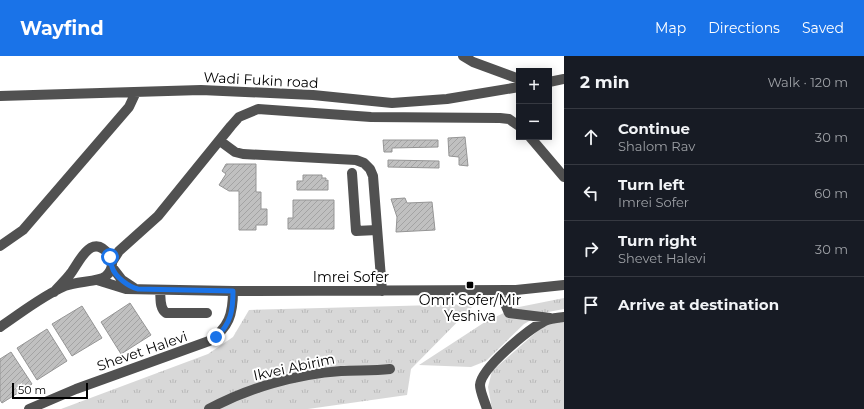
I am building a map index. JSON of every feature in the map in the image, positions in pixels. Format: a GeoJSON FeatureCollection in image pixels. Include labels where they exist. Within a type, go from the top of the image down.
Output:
{"type":"FeatureCollection","features":[{"type":"Feature","properties":{"kind":"street"},"geometry":{"type":"LineString","coordinates":[[463,56],[473,62],[516,78]]}},
{"type":"Feature","properties":{"kind":"street"},"geometry":{"type":"LineString","coordinates":[[552,81],[564,79]]}},
{"type":"Feature","properties":{"kind":"street","name":"Wadi Fukin road"},"geometry":{"type":"LineString","coordinates":[[0,96],[235,91],[313,95],[392,103],[446,100],[516,88]]}},
{"type":"Feature","properties":{"kind":"street"},"geometry":{"type":"LineString","coordinates":[[0,246],[23,230],[129,107],[136,92]]}},
{"type":"Feature","properties":{"kind":"street"},"geometry":{"type":"LineString","coordinates":[[0,327],[54,292],[74,283],[105,277],[119,251],[158,216],[239,117],[258,109],[378,117],[500,118],[508,119],[516,124]]}},
{"type":"Feature","properties":{"kind":"street"},"geometry":{"type":"LineString","coordinates":[[533,140],[564,177]]}},
{"type":"Feature","properties":{"kind":"street"},"geometry":{"type":"LineString","coordinates":[[220,141],[235,152],[243,154],[346,158],[364,163],[370,169],[373,176],[382,291]]}},
{"type":"Feature","properties":{"kind":"street"},"geometry":{"type":"LineString","coordinates":[[352,173],[356,230],[378,230]]}},
{"type":"Feature","properties":{"kind":"street"},"geometry":{"type":"LineString","coordinates":[[54,292],[70,274],[84,251],[94,247],[100,248],[116,245],[134,238]]}},
{"type":"Feature","properties":{"kind":"street"},"geometry":{"type":"LineString","coordinates":[[100,248],[108,253],[112,264],[122,280],[138,289]]}},
{"type":"Feature","properties":{"kind":"street"},"geometry":{"type":"LineString","coordinates":[[79,260],[80,270],[86,278],[94,280]]}},
{"type":"Feature","properties":{"kind":"street","name":"Imrei Sofer"},"geometry":{"type":"LineString","coordinates":[[94,280],[126,289],[233,291],[516,290],[564,285]]}},
{"type":"Feature","properties":{"kind":"street"},"geometry":{"type":"LineString","coordinates":[[160,290],[161,305],[166,313],[207,313]]}},
{"type":"Feature","properties":{"kind":"street","name":"Shevet Halevi"},"geometry":{"type":"LineString","coordinates":[[29,409],[76,389],[209,341],[221,332],[229,322],[232,311],[233,291]]}},
{"type":"Feature","properties":{"kind":"street"},"geometry":{"type":"LineString","coordinates":[[503,300],[509,313],[552,318],[564,317]]}},
{"type":"Feature","properties":{"kind":"street"},"geometry":{"type":"LineString","coordinates":[[487,409],[480,385],[486,372],[526,334],[542,322],[552,318]]}},
{"type":"Feature","properties":{"kind":"street","name":"Ikvei Abirim"},"geometry":{"type":"LineString","coordinates":[[209,409],[236,395],[294,378],[340,371],[390,369]]}},
{"type":"Feature","properties":{"kind":"green space"},"geometry":{"type":"Polygon","coordinates":[[[564,298],[564,309],[543,313],[524,324],[486,361],[471,367],[419,365],[485,322],[514,308],[564,298]]]}},
{"type":"Feature","properties":{"kind":"green space"},"geometry":{"type":"Polygon","coordinates":[[[475,304],[411,369],[407,395],[308,409],[61,409],[208,354],[233,337],[249,310],[475,304]]]}},
{"type":"Feature","properties":{"kind":"green space"},"geometry":{"type":"Polygon","coordinates":[[[564,320],[564,409],[492,409],[488,387],[492,371],[542,327],[564,320]]]}},
{"type":"Feature","properties":{"kind":"building"},"geometry":{"type":"Polygon","coordinates":[[[465,137],[468,166],[459,165],[459,157],[449,156],[448,138],[465,137]]]}},
{"type":"Feature","properties":{"kind":"building"},"geometry":{"type":"Polygon","coordinates":[[[383,140],[438,140],[438,147],[392,148],[392,152],[384,152],[383,140]]]}},
{"type":"Feature","properties":{"kind":"building"},"geometry":{"type":"Polygon","coordinates":[[[388,160],[439,161],[439,168],[388,167],[388,160]]]}},
{"type":"Feature","properties":{"kind":"building"},"geometry":{"type":"Polygon","coordinates":[[[226,164],[256,164],[256,192],[261,192],[261,209],[267,209],[267,225],[256,225],[256,230],[239,230],[239,191],[229,191],[219,185],[226,174],[222,171],[226,164]]]}},
{"type":"Feature","properties":{"kind":"building"},"geometry":{"type":"Polygon","coordinates":[[[303,175],[322,175],[322,178],[326,178],[326,181],[328,180],[328,190],[297,190],[297,181],[303,181],[303,175]]]}},
{"type":"Feature","properties":{"kind":"building"},"geometry":{"type":"Polygon","coordinates":[[[405,198],[407,203],[432,202],[435,230],[396,232],[397,217],[391,199],[405,198]]]}},
{"type":"Feature","properties":{"kind":"building"},"geometry":{"type":"Polygon","coordinates":[[[293,200],[334,200],[334,229],[288,229],[288,218],[293,218],[293,200]]]}},
{"type":"Feature","properties":{"kind":"building"},"geometry":{"type":"Polygon","coordinates":[[[130,303],[151,335],[121,354],[101,322],[130,303]]]}},
{"type":"Feature","properties":{"kind":"building"},"geometry":{"type":"Polygon","coordinates":[[[82,306],[102,338],[72,356],[52,324],[82,306]]]}},
{"type":"Feature","properties":{"kind":"building"},"geometry":{"type":"Polygon","coordinates":[[[47,329],[67,361],[37,380],[17,348],[47,329]]]}},
{"type":"Feature","properties":{"kind":"building"},"geometry":{"type":"Polygon","coordinates":[[[11,352],[32,384],[2,403],[0,400],[0,359],[11,352]]]}},
{"type":"Feature","properties":{"kind":"place","name":"Omri Sofer/Mir Yeshiva"},"geometry":{"type":"Point","coordinates":[470,285]}},
{"type":"Feature","properties":{"kind":"route"},"geometry":{"type":"LineString","coordinates":[[110,257],[112,267],[117,274],[122,280],[134,288],[160,290],[233,291],[231,317],[229,322],[216,337]]}}]}
